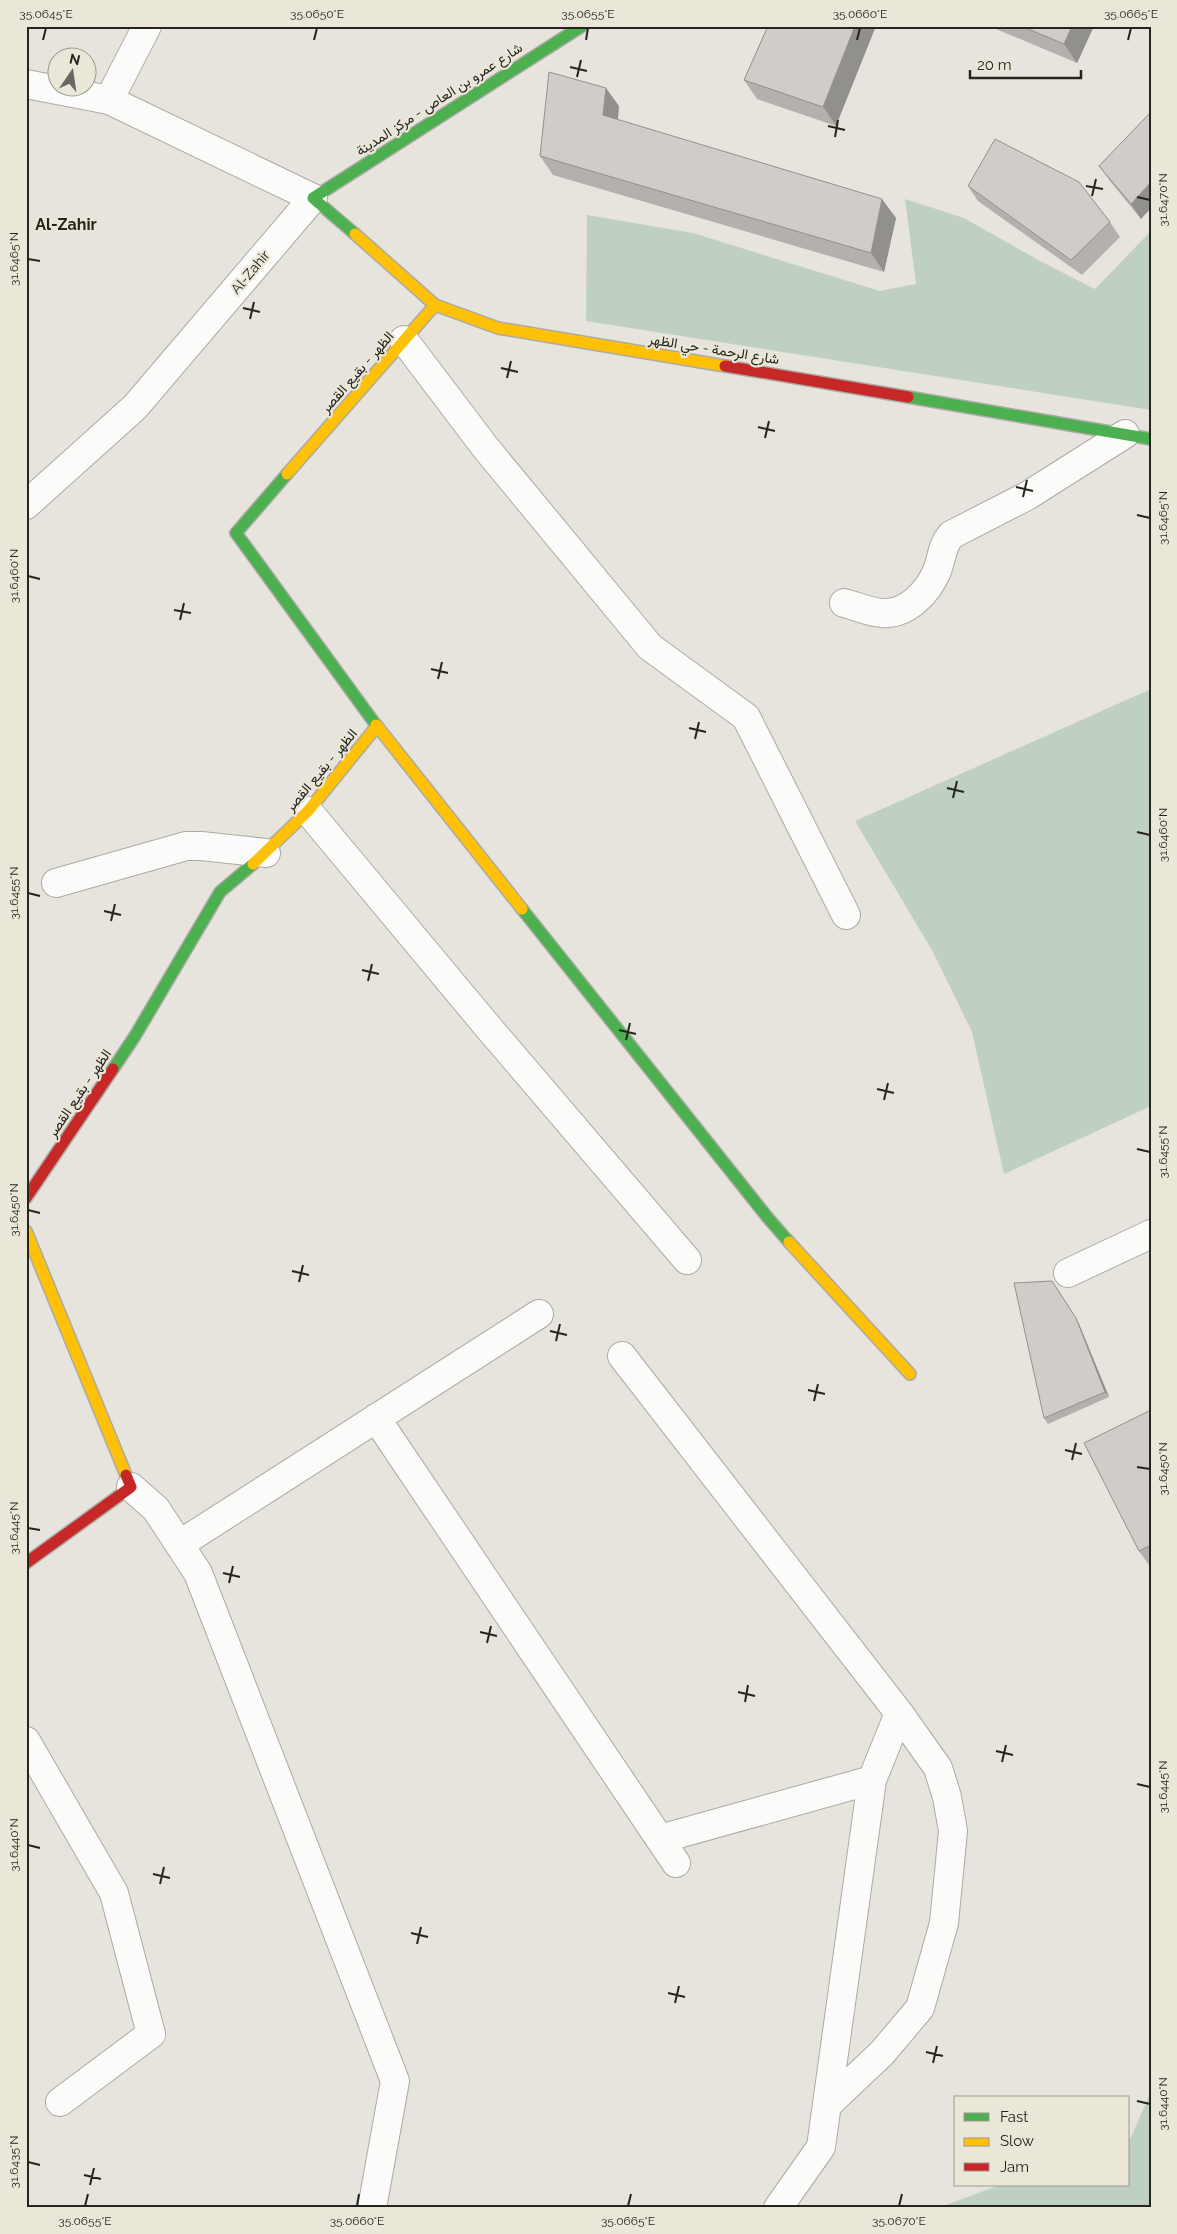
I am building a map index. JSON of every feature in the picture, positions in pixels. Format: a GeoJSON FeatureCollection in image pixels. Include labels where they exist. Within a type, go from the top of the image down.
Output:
{"type":"FeatureCollection","features":[{"type":"Feature","properties":{"kind":"street"},"geometry":{"type":"LineString","coordinates":[[109,100],[147,26]]}},
{"type":"Feature","properties":{"kind":"street","name":"شارع عمرو بن العاص - مركز المدينة"},"geometry":{"type":"LineString","coordinates":[[313,198],[582,26]]}},
{"type":"Feature","properties":{"kind":"street"},"geometry":{"type":"LineString","coordinates":[[26,84],[109,100],[313,198]]}},
{"type":"Feature","properties":{"kind":"street","name":"شارع الرحمة - حي الظهر"},"geometry":{"type":"LineString","coordinates":[[313,198],[435,305],[498,328],[1138,437]]}},
{"type":"Feature","properties":{"kind":"street","name":"Al-Zahir"},"geometry":{"type":"LineString","coordinates":[[26,505],[135,407],[313,198]]}},
{"type":"Feature","properties":{"kind":"street","name":"الظهر - بقيع القصر"},"geometry":{"type":"LineString","coordinates":[[26,1198],[135,1036],[220,892],[266,854],[308,811],[377,726],[236,533],[435,305]]}},
{"type":"Feature","properties":{"kind":"street"},"geometry":{"type":"LineString","coordinates":[[404,340],[485,447],[650,647],[746,717],[846,915]]}},
{"type":"Feature","properties":{"kind":"street"},"geometry":{"type":"LineString","coordinates":[[844,603],[883,613],[908,605],[932,581],[944,546],[951,535],[1138,437]]}},
{"type":"Feature","properties":{"kind":"street"},"geometry":{"type":"LineString","coordinates":[[377,726],[768,1218],[910,1374]]}},
{"type":"Feature","properties":{"kind":"street"},"geometry":{"type":"LineString","coordinates":[[308,811],[488,1027],[687,1260]]}},
{"type":"Feature","properties":{"kind":"street"},"geometry":{"type":"LineString","coordinates":[[56,883],[186,846],[266,854]]}},
{"type":"Feature","properties":{"kind":"street"},"geometry":{"type":"LineString","coordinates":[[26,1231],[131,1487],[156,1509],[198,1573],[395,2081],[372,2208]]}},
{"type":"Feature","properties":{"kind":"street"},"geometry":{"type":"LineString","coordinates":[[1068,1273],[1151,1234]]}},
{"type":"Feature","properties":{"kind":"street"},"geometry":{"type":"LineString","coordinates":[[180,1544],[539,1314]]}},
{"type":"Feature","properties":{"kind":"street"},"geometry":{"type":"LineString","coordinates":[[622,1356],[899,1713],[938,1768],[947,1797],[953,1831],[944,1923],[920,2008],[882,2053],[827,2106]]}},
{"type":"Feature","properties":{"kind":"street"},"geometry":{"type":"LineString","coordinates":[[376,1418],[676,1862]]}},
{"type":"Feature","properties":{"kind":"street"},"geometry":{"type":"LineString","coordinates":[[26,1563],[131,1487]]}},
{"type":"Feature","properties":{"kind":"street"},"geometry":{"type":"LineString","coordinates":[[778,2208],[821,2147],[872,1780],[899,1713]]}},
{"type":"Feature","properties":{"kind":"street"},"geometry":{"type":"LineString","coordinates":[[26,1741],[114,1893],[151,2034],[60,2102]]}},
{"type":"Feature","properties":{"kind":"street"},"geometry":{"type":"LineString","coordinates":[[660,1838],[872,1780]]}},
{"type":"Feature","properties":{"kind":"green space"},"geometry":{"type":"Polygon","coordinates":[[[905,199],[964,218],[1040,261],[1095,289],[1151,231],[1151,410],[586,321],[587,215],[693,233],[880,291],[916,284],[905,199]]]}},
{"type":"Feature","properties":{"kind":"green space"},"geometry":{"type":"Polygon","coordinates":[[[1151,689],[1151,1106],[1004,1174],[972,1032],[933,952],[855,821],[1151,689]]]}},
{"type":"Feature","properties":{"kind":"green space"},"geometry":{"type":"Polygon","coordinates":[[[1151,2092],[1151,2208],[938,2208],[997,2186],[1130,2186],[1131,2137],[1151,2092]]]}},
{"type":"Feature","properties":{"kind":"building"},"geometry":{"type":"Polygon","coordinates":[[[768,26],[855,26],[823,107],[744,80],[768,26]]]}},
{"type":"Feature","properties":{"kind":"building"},"geometry":{"type":"Polygon","coordinates":[[[1021,26],[1072,26],[1064,44],[1021,26]]]}},
{"type":"Feature","properties":{"kind":"building"},"geometry":{"type":"Polygon","coordinates":[[[549,72],[606,88],[603,115],[882,199],[871,253],[540,156],[549,72]]]}},
{"type":"Feature","properties":{"kind":"building"},"geometry":{"type":"Polygon","coordinates":[[[1151,112],[1151,182],[1131,204],[1099,166],[1151,112]]]}},
{"type":"Feature","properties":{"kind":"building"},"geometry":{"type":"Polygon","coordinates":[[[995,139],[1079,182],[1110,222],[1071,260],[968,186],[995,139]]]}},
{"type":"Feature","properties":{"kind":"building"},"geometry":{"type":"Polygon","coordinates":[[[1052,1281],[1076,1318],[1105,1392],[1044,1418],[1014,1283],[1052,1281]]]}},
{"type":"Feature","properties":{"kind":"building"},"geometry":{"type":"Polygon","coordinates":[[[1151,1410],[1151,1545],[1139,1551],[1084,1443],[1151,1410]]]}},
{"type":"Feature","properties":{"kind":"traffic: fast"},"geometry":{"type":"LineString","coordinates":[[355,234],[313,198],[582,26]]}},
{"type":"Feature","properties":{"kind":"traffic: fast"},"geometry":{"type":"LineString","coordinates":[[908,397],[1151,439]]}},
{"type":"Feature","properties":{"kind":"traffic: fast"},"geometry":{"type":"LineString","coordinates":[[287,474],[236,533],[376,725]]}},
{"type":"Feature","properties":{"kind":"traffic: fast"},"geometry":{"type":"LineString","coordinates":[[113,1069],[135,1036],[220,892],[253,864]]}},
{"type":"Feature","properties":{"kind":"traffic: fast"},"geometry":{"type":"LineString","coordinates":[[522,909],[789,1242]]}},
{"type":"Feature","properties":{"kind":"traffic: slow"},"geometry":{"type":"LineString","coordinates":[[355,234],[435,305],[498,328],[725,366]]}},
{"type":"Feature","properties":{"kind":"traffic: slow"},"geometry":{"type":"LineString","coordinates":[[287,474],[435,305]]}},
{"type":"Feature","properties":{"kind":"traffic: slow"},"geometry":{"type":"LineString","coordinates":[[253,864],[308,811],[376,725]]}},
{"type":"Feature","properties":{"kind":"traffic: slow"},"geometry":{"type":"LineString","coordinates":[[377,726],[522,909]]}},
{"type":"Feature","properties":{"kind":"traffic: slow"},"geometry":{"type":"LineString","coordinates":[[26,1231],[126,1475]]}},
{"type":"Feature","properties":{"kind":"traffic: slow"},"geometry":{"type":"LineString","coordinates":[[789,1242],[910,1374]]}},
{"type":"Feature","properties":{"kind":"traffic: jam"},"geometry":{"type":"LineString","coordinates":[[725,366],[908,397]]}},
{"type":"Feature","properties":{"kind":"traffic: jam"},"geometry":{"type":"LineString","coordinates":[[26,1198],[113,1069]]}},
{"type":"Feature","properties":{"kind":"traffic: jam"},"geometry":{"type":"LineString","coordinates":[[26,1563],[131,1487],[126,1475]]}},
{"type":"Feature","properties":{"kind":"district","name":"Al-Zahir"},"geometry":{"type":"Point","coordinates":[66,224]}}]}
